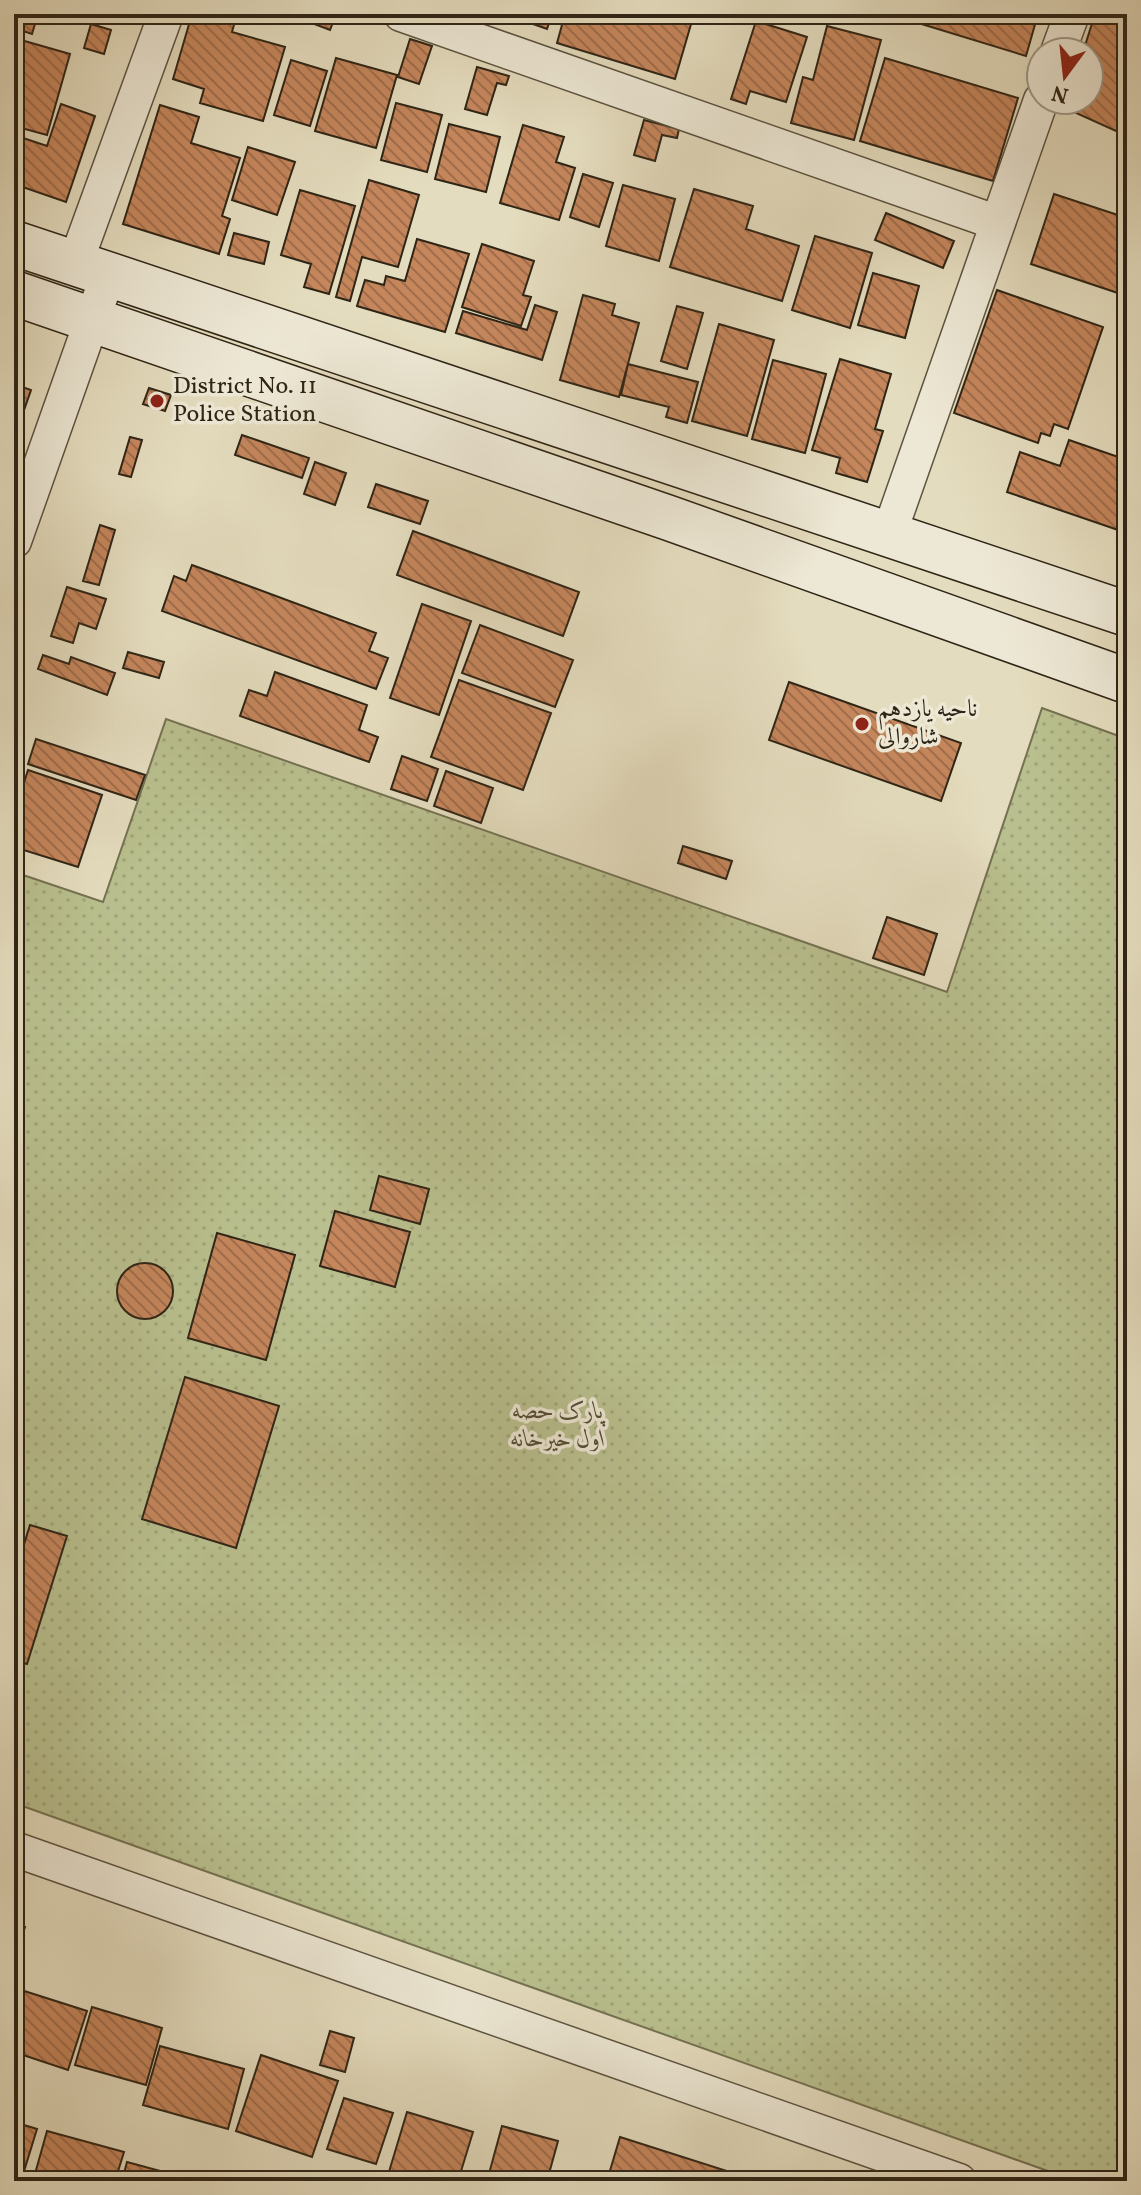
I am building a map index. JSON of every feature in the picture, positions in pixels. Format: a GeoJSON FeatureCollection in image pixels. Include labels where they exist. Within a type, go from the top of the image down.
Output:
{"type":"FeatureCollection","features":[{"type":"Feature","properties":{"kind":"main road"},"geometry":{"type":"LineString","coordinates":[[14,243],[1127,614]]}},
{"type":"Feature","properties":{"kind":"main road"},"geometry":{"type":"LineString","coordinates":[[14,293],[669,518],[1127,681]]}},
{"type":"Feature","properties":{"kind":"main road"},"geometry":{"type":"LineString","coordinates":[[669,518],[686,466]]}},
{"type":"Feature","properties":{"kind":"street"},"geometry":{"type":"LineString","coordinates":[[14,541],[92,320],[92,270],[166,14]]}},
{"type":"Feature","properties":{"kind":"street"},"geometry":{"type":"LineString","coordinates":[[401,14],[998,223]]}},
{"type":"Feature","properties":{"kind":"street"},"geometry":{"type":"LineString","coordinates":[[1064,36],[1072,14]]}},
{"type":"Feature","properties":{"kind":"street"},"geometry":{"type":"LineString","coordinates":[[889,534],[1035,116]]}},
{"type":"Feature","properties":{"kind":"street"},"geometry":{"type":"LineString","coordinates":[[14,1849],[959,2181]]}},
{"type":"Feature","properties":{"kind":"green space","name":"پارک حصه اول خیرخانه"},"geometry":{"type":"Polygon","coordinates":[[[1042,708],[1127,739],[1127,2181],[1076,2181],[14,1803],[14,872],[103,902],[166,719],[947,992],[1042,708]]]}},
{"type":"Feature","properties":{"kind":"building"},"geometry":{"type":"Polygon","coordinates":[[[14,14],[38,14],[32,34],[14,28],[14,14]]]}},
{"type":"Feature","properties":{"kind":"building"},"geometry":{"type":"Polygon","coordinates":[[[192,14],[237,14],[232,32],[285,47],[263,121],[200,103],[204,89],[173,79],[192,14]]]}},
{"type":"Feature","properties":{"kind":"building"},"geometry":{"type":"Polygon","coordinates":[[[288,14],[336,14],[330,30],[288,14]]]}},
{"type":"Feature","properties":{"kind":"building"},"geometry":{"type":"Polygon","coordinates":[[[505,14],[552,14],[547,29],[505,14]]]}},
{"type":"Feature","properties":{"kind":"building"},"geometry":{"type":"Polygon","coordinates":[[[565,14],[694,14],[675,79],[557,43],[565,14]]]}},
{"type":"Feature","properties":{"kind":"building"},"geometry":{"type":"Polygon","coordinates":[[[917,14],[1038,14],[1032,36],[1025,36],[1025,56],[915,22],[917,14]]]}},
{"type":"Feature","properties":{"kind":"building"},"geometry":{"type":"Polygon","coordinates":[[[1095,14],[1127,20],[1127,136],[1083,116],[1105,116],[1105,36],[1088,36],[1095,14]]]}},
{"type":"Feature","properties":{"kind":"building"},"geometry":{"type":"Polygon","coordinates":[[[756,21],[807,37],[786,102],[750,91],[746,104],[731,99],[756,21]]]}},
{"type":"Feature","properties":{"kind":"building"},"geometry":{"type":"Polygon","coordinates":[[[91,24],[111,30],[104,54],[84,48],[91,24]]]}},
{"type":"Feature","properties":{"kind":"building"},"geometry":{"type":"Polygon","coordinates":[[[827,26],[881,40],[854,140],[791,123],[803,77],[813,80],[827,26]]]}},
{"type":"Feature","properties":{"kind":"building"},"geometry":{"type":"Polygon","coordinates":[[[14,38],[70,54],[47,135],[14,126],[14,38]]]}},
{"type":"Feature","properties":{"kind":"building"},"geometry":{"type":"Polygon","coordinates":[[[410,39],[432,46],[419,84],[398,77],[410,39]]]}},
{"type":"Feature","properties":{"kind":"building"},"geometry":{"type":"Polygon","coordinates":[[[336,58],[397,75],[376,148],[315,131],[336,58]]]}},
{"type":"Feature","properties":{"kind":"building"},"geometry":{"type":"Polygon","coordinates":[[[885,58],[1018,98],[993,181],[860,141],[885,58]]]}},
{"type":"Feature","properties":{"kind":"building"},"geometry":{"type":"Polygon","coordinates":[[[291,60],[327,71],[310,126],[274,115],[291,60]]]}},
{"type":"Feature","properties":{"kind":"building"},"geometry":{"type":"Polygon","coordinates":[[[477,67],[509,76],[506,85],[497,83],[487,115],[465,109],[477,67]]]}},
{"type":"Feature","properties":{"kind":"building"},"geometry":{"type":"Polygon","coordinates":[[[396,103],[442,115],[427,172],[381,160],[396,103]]]}},
{"type":"Feature","properties":{"kind":"building"},"geometry":{"type":"Polygon","coordinates":[[[61,104],[95,116],[66,202],[14,184],[14,135],[47,146],[61,104]]]}},
{"type":"Feature","properties":{"kind":"building"},"geometry":{"type":"Polygon","coordinates":[[[160,105],[199,117],[191,143],[240,158],[222,216],[230,219],[219,254],[123,224],[160,105]]]}},
{"type":"Feature","properties":{"kind":"building"},"geometry":{"type":"Polygon","coordinates":[[[644,120],[679,129],[677,138],[662,135],[655,161],[634,155],[644,120]]]}},
{"type":"Feature","properties":{"kind":"building"},"geometry":{"type":"Polygon","coordinates":[[[449,124],[500,137],[486,192],[435,179],[449,124]]]}},
{"type":"Feature","properties":{"kind":"building"},"geometry":{"type":"Polygon","coordinates":[[[523,125],[564,137],[556,162],[575,168],[559,220],[500,203],[523,125]]]}},
{"type":"Feature","properties":{"kind":"building"},"geometry":{"type":"Polygon","coordinates":[[[248,147],[295,162],[277,215],[232,200],[248,147]]]}},
{"type":"Feature","properties":{"kind":"building"},"geometry":{"type":"Polygon","coordinates":[[[583,174],[613,183],[599,227],[570,217],[583,174]]]}},
{"type":"Feature","properties":{"kind":"building"},"geometry":{"type":"Polygon","coordinates":[[[369,180],[419,195],[398,267],[362,257],[350,301],[336,297],[369,180]]]}},
{"type":"Feature","properties":{"kind":"building"},"geometry":{"type":"Polygon","coordinates":[[[623,185],[675,199],[659,261],[606,246],[623,185]]]}},
{"type":"Feature","properties":{"kind":"building"},"geometry":{"type":"Polygon","coordinates":[[[694,189],[753,206],[746,229],[799,246],[782,301],[670,267],[694,189]]]}},
{"type":"Feature","properties":{"kind":"building"},"geometry":{"type":"Polygon","coordinates":[[[300,190],[355,206],[329,294],[304,287],[311,264],[281,255],[300,190]]]}},
{"type":"Feature","properties":{"kind":"building"},"geometry":{"type":"Polygon","coordinates":[[[1054,194],[1127,218],[1127,296],[1031,264],[1054,194]]]}},
{"type":"Feature","properties":{"kind":"building"},"geometry":{"type":"Polygon","coordinates":[[[886,213],[954,241],[943,268],[875,240],[886,213]]]}},
{"type":"Feature","properties":{"kind":"building"},"geometry":{"type":"Polygon","coordinates":[[[234,233],[269,242],[264,264],[228,255],[234,233]]]}},
{"type":"Feature","properties":{"kind":"building"},"geometry":{"type":"Polygon","coordinates":[[[815,236],[872,253],[850,328],[792,310],[815,236]]]}},
{"type":"Feature","properties":{"kind":"building"},"geometry":{"type":"Polygon","coordinates":[[[417,239],[469,254],[445,332],[357,306],[365,280],[384,285],[386,276],[405,281],[417,239]]]}},
{"type":"Feature","properties":{"kind":"building"},"geometry":{"type":"Polygon","coordinates":[[[482,244],[534,261],[523,295],[531,297],[521,326],[462,307],[482,244]]]}},
{"type":"Feature","properties":{"kind":"building"},"geometry":{"type":"Polygon","coordinates":[[[873,273],[919,286],[905,338],[858,325],[873,273]]]}},
{"type":"Feature","properties":{"kind":"building"},"geometry":{"type":"Polygon","coordinates":[[[997,290],[1103,327],[1068,429],[1054,424],[1050,436],[1041,433],[1038,443],[954,413],[997,290]]]}},
{"type":"Feature","properties":{"kind":"building"},"geometry":{"type":"Polygon","coordinates":[[[583,295],[615,304],[612,315],[639,323],[619,397],[560,380],[583,295]]]}},
{"type":"Feature","properties":{"kind":"building"},"geometry":{"type":"Polygon","coordinates":[[[535,305],[557,312],[542,360],[456,333],[463,311],[527,330],[535,305]]]}},
{"type":"Feature","properties":{"kind":"building"},"geometry":{"type":"Polygon","coordinates":[[[677,306],[703,313],[687,369],[661,361],[677,306]]]}},
{"type":"Feature","properties":{"kind":"building"},"geometry":{"type":"Polygon","coordinates":[[[719,324],[774,340],[747,436],[692,421],[719,324]]]}},
{"type":"Feature","properties":{"kind":"building"},"geometry":{"type":"Polygon","coordinates":[[[840,359],[891,374],[875,429],[883,431],[867,482],[836,473],[840,458],[812,450],[840,359]]]}},
{"type":"Feature","properties":{"kind":"building"},"geometry":{"type":"Polygon","coordinates":[[[773,360],[826,374],[805,453],[752,439],[773,360]]]}},
{"type":"Feature","properties":{"kind":"building"},"geometry":{"type":"Polygon","coordinates":[[[628,364],[698,382],[687,423],[666,417],[669,407],[621,395],[628,364]]]}},
{"type":"Feature","properties":{"kind":"building"},"geometry":{"type":"Polygon","coordinates":[[[14,384],[31,390],[16,433],[14,432],[14,384]]]}},
{"type":"Feature","properties":{"kind":"building"},"geometry":{"type":"Polygon","coordinates":[[[149,388],[171,395],[165,411],[143,404],[149,388]]]}},
{"type":"Feature","properties":{"kind":"building"},"geometry":{"type":"Polygon","coordinates":[[[242,435],[309,458],[302,478],[235,455],[242,435]]]}},
{"type":"Feature","properties":{"kind":"building"},"geometry":{"type":"Polygon","coordinates":[[[130,437],[142,440],[131,477],[119,474],[130,437]]]}},
{"type":"Feature","properties":{"kind":"building"},"geometry":{"type":"Polygon","coordinates":[[[1069,440],[1127,460],[1127,533],[1007,492],[1020,452],[1060,466],[1069,440]]]}},
{"type":"Feature","properties":{"kind":"building"},"geometry":{"type":"Polygon","coordinates":[[[315,462],[346,473],[335,505],[304,494],[315,462]]]}},
{"type":"Feature","properties":{"kind":"building"},"geometry":{"type":"Polygon","coordinates":[[[376,484],[428,501],[420,524],[368,507],[376,484]]]}},
{"type":"Feature","properties":{"kind":"building"},"geometry":{"type":"Polygon","coordinates":[[[100,525],[115,530],[99,585],[83,581],[100,525]]]}},
{"type":"Feature","properties":{"kind":"building"},"geometry":{"type":"Polygon","coordinates":[[[413,531],[579,592],[563,636],[397,575],[413,531]]]}},
{"type":"Feature","properties":{"kind":"building"},"geometry":{"type":"Polygon","coordinates":[[[192,565],[376,633],[369,651],[388,658],[376,689],[162,611],[174,576],[186,581],[192,565]]]}},
{"type":"Feature","properties":{"kind":"building"},"geometry":{"type":"Polygon","coordinates":[[[67,587],[106,599],[96,629],[79,623],[73,643],[51,636],[67,587]]]}},
{"type":"Feature","properties":{"kind":"building"},"geometry":{"type":"Polygon","coordinates":[[[422,604],[471,621],[439,715],[390,698],[422,604]]]}},
{"type":"Feature","properties":{"kind":"building"},"geometry":{"type":"Polygon","coordinates":[[[480,625],[573,660],[555,707],[462,673],[480,625]]]}},
{"type":"Feature","properties":{"kind":"building"},"geometry":{"type":"Polygon","coordinates":[[[128,652],[164,662],[159,678],[123,668],[128,652]]]}},
{"type":"Feature","properties":{"kind":"building"},"geometry":{"type":"Polygon","coordinates":[[[43,655],[69,664],[71,657],[115,673],[107,695],[38,669],[43,655]]]}},
{"type":"Feature","properties":{"kind":"building"},"geometry":{"type":"Polygon","coordinates":[[[275,672],[367,705],[359,730],[378,737],[369,762],[240,716],[249,690],[267,696],[275,672]]]}},
{"type":"Feature","properties":{"kind":"building"},"geometry":{"type":"Polygon","coordinates":[[[459,680],[551,713],[523,790],[431,757],[459,680]]]}},
{"type":"Feature","properties":{"kind":"building"},"geometry":{"type":"Polygon","coordinates":[[[789,682],[961,743],[941,801],[769,740],[789,682]]]}},
{"type":"Feature","properties":{"kind":"building"},"geometry":{"type":"Polygon","coordinates":[[[36,739],[145,775],[136,800],[28,764],[36,739]]]}},
{"type":"Feature","properties":{"kind":"building"},"geometry":{"type":"Polygon","coordinates":[[[402,756],[438,769],[427,801],[391,789],[402,756]]]}},
{"type":"Feature","properties":{"kind":"building"},"geometry":{"type":"Polygon","coordinates":[[[28,770],[102,795],[78,867],[14,847],[14,814],[28,770]]]}},
{"type":"Feature","properties":{"kind":"building"},"geometry":{"type":"Polygon","coordinates":[[[446,771],[493,788],[481,823],[434,806],[446,771]]]}},
{"type":"Feature","properties":{"kind":"building"},"geometry":{"type":"Polygon","coordinates":[[[683,846],[732,861],[726,879],[678,863],[683,846]]]}},
{"type":"Feature","properties":{"kind":"building"},"geometry":{"type":"Polygon","coordinates":[[[887,917],[937,934],[924,975],[873,958],[887,917]]]}},
{"type":"Feature","properties":{"kind":"building"},"geometry":{"type":"Polygon","coordinates":[[[379,1176],[429,1189],[420,1224],[370,1210],[379,1176]]]}},
{"type":"Feature","properties":{"kind":"building"},"geometry":{"type":"Polygon","coordinates":[[[335,1211],[410,1232],[395,1287],[320,1266],[335,1211]]]}},
{"type":"Feature","properties":{"kind":"building"},"geometry":{"type":"Polygon","coordinates":[[[217,1233],[295,1255],[266,1360],[188,1338],[217,1233]]]}},
{"type":"Feature","properties":{"kind":"building"},"geometry":{"type":"Polygon","coordinates":[[[145,1263],[165,1271],[173,1291],[165,1311],[145,1319],[125,1311],[117,1291],[125,1271],[145,1263]]]}},
{"type":"Feature","properties":{"kind":"building"},"geometry":{"type":"Polygon","coordinates":[[[185,1377],[279,1406],[236,1548],[142,1519],[185,1377]]]}},
{"type":"Feature","properties":{"kind":"building"},"geometry":{"type":"Polygon","coordinates":[[[30,1525],[67,1536],[27,1664],[14,1660],[14,1577],[30,1525]]]}},
{"type":"Feature","properties":{"kind":"building"},"geometry":{"type":"Polygon","coordinates":[[[14,1924],[25,1927],[14,1961],[14,1924]]]}},
{"type":"Feature","properties":{"kind":"building"},"geometry":{"type":"Polygon","coordinates":[[[18,1989],[87,2011],[68,2070],[14,2052],[14,2001],[18,1989]]]}},
{"type":"Feature","properties":{"kind":"building"},"geometry":{"type":"Polygon","coordinates":[[[92,2007],[162,2028],[146,2085],[75,2065],[92,2007]]]}},
{"type":"Feature","properties":{"kind":"building"},"geometry":{"type":"Polygon","coordinates":[[[330,2031],[354,2038],[345,2072],[320,2065],[330,2031]]]}},
{"type":"Feature","properties":{"kind":"building"},"geometry":{"type":"Polygon","coordinates":[[[160,2046],[244,2069],[228,2129],[143,2105],[160,2046]]]}},
{"type":"Feature","properties":{"kind":"building"},"geometry":{"type":"Polygon","coordinates":[[[261,2055],[338,2081],[312,2157],[236,2131],[261,2055]]]}},
{"type":"Feature","properties":{"kind":"building"},"geometry":{"type":"Polygon","coordinates":[[[344,2098],[393,2113],[376,2164],[327,2149],[344,2098]]]}},
{"type":"Feature","properties":{"kind":"building"},"geometry":{"type":"Polygon","coordinates":[[[407,2112],[473,2132],[458,2181],[407,2181],[388,2175],[407,2112]]]}},
{"type":"Feature","properties":{"kind":"building"},"geometry":{"type":"Polygon","coordinates":[[[14,2122],[37,2129],[21,2181],[14,2181],[14,2122]]]}},
{"type":"Feature","properties":{"kind":"building"},"geometry":{"type":"Polygon","coordinates":[[[502,2126],[558,2141],[547,2181],[487,2181],[502,2126]]]}},
{"type":"Feature","properties":{"kind":"building"},"geometry":{"type":"Polygon","coordinates":[[[47,2131],[124,2152],[115,2181],[33,2181],[47,2131]]]}},
{"type":"Feature","properties":{"kind":"building"},"geometry":{"type":"Polygon","coordinates":[[[620,2137],[758,2181],[632,2181],[609,2174],[620,2137]]]}},
{"type":"Feature","properties":{"kind":"building"},"geometry":{"type":"Polygon","coordinates":[[[127,2162],[197,2181],[122,2181],[127,2162]]]}},
{"type":"Feature","properties":{"kind":"place","name":"District No. 11 Police Station"},"geometry":{"type":"Point","coordinates":[157,401]}},
{"type":"Feature","properties":{"kind":"place","name":"ناحیه یازدهم شاروالی"},"geometry":{"type":"Point","coordinates":[862,724]}}]}
